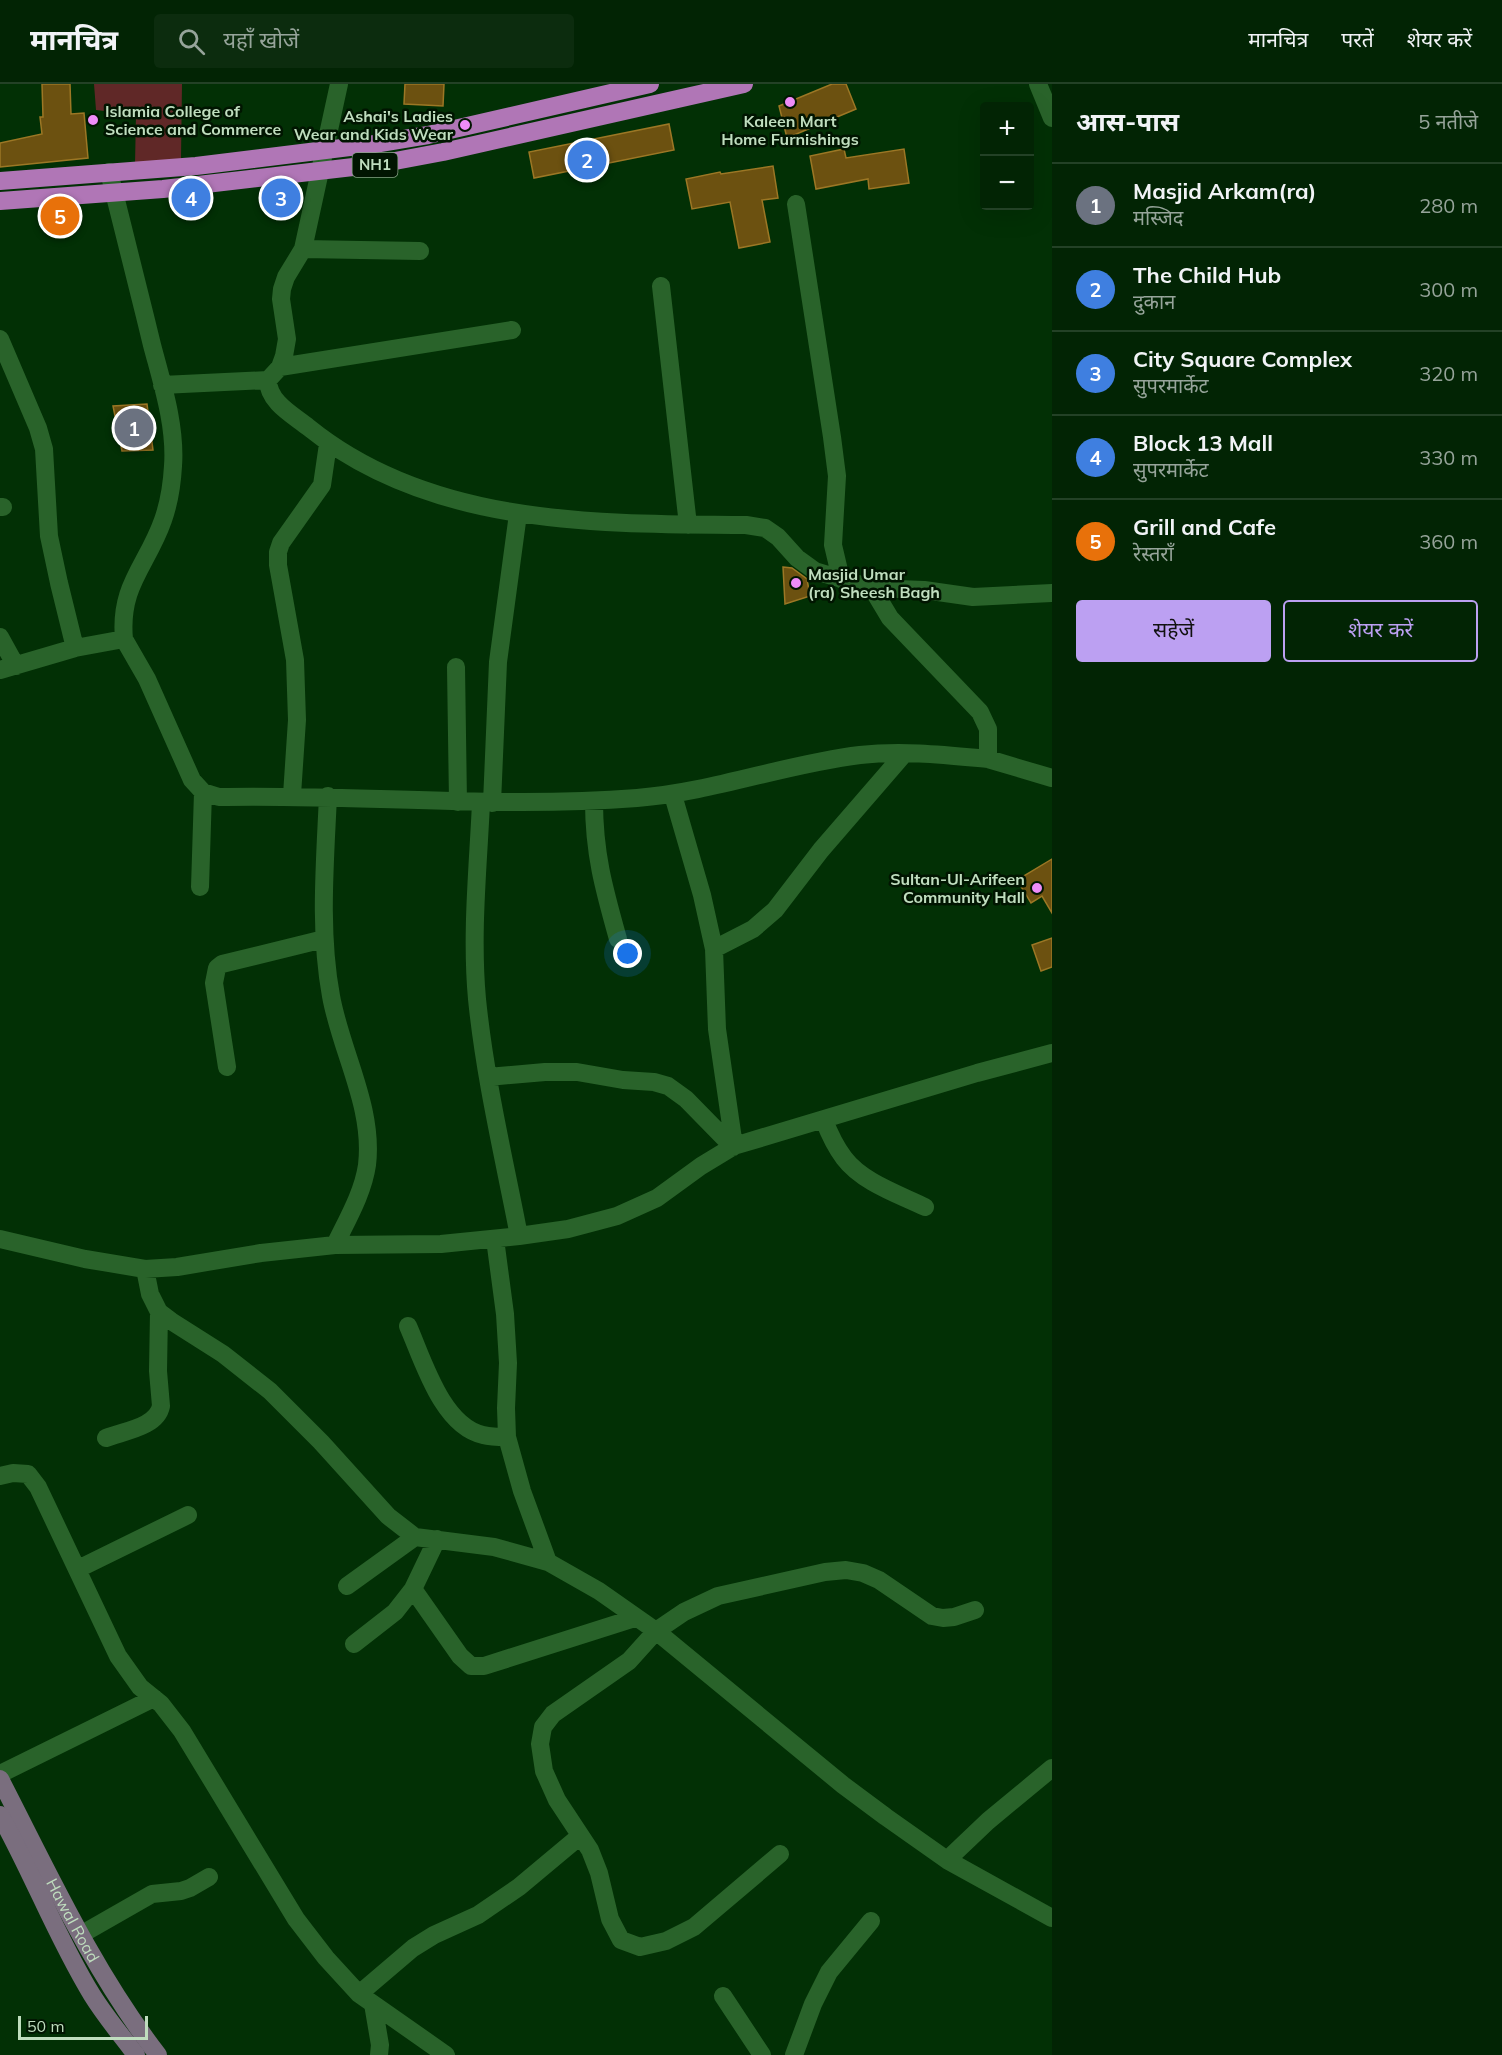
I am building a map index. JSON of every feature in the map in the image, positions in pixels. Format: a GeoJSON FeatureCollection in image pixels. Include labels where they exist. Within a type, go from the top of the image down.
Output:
{"type":"FeatureCollection","features":[{"type":"Feature","properties":{"kind":"highway","name":"NH1"},"geometry":{"type":"LineString","coordinates":[[0,181],[196,166],[325,151],[428,135],[650,84]]}},
{"type":"Feature","properties":{"kind":"highway","name":"NH1"},"geometry":{"type":"LineString","coordinates":[[0,201],[320,172],[379,164],[443,152],[744,84]]}},
{"type":"Feature","properties":{"kind":"main road","name":"Hawal Road"},"geometry":{"type":"LineString","coordinates":[[0,1776],[82,1934],[128,2014],[158,2055]]}},
{"type":"Feature","properties":{"kind":"main road","name":"Hawal Road"},"geometry":{"type":"LineString","coordinates":[[0,1815],[55,1926],[93,1996],[136,2055]]}},
{"type":"Feature","properties":{"kind":"street"},"geometry":{"type":"LineString","coordinates":[[339,84],[303,249],[286,277],[282,289],[286,339],[270,392],[278,402],[328,444],[390,478],[416,489],[463,503],[518,514],[604,521],[747,525],[765,528],[778,537],[797,558],[815,571],[872,588],[924,590],[973,597],[1052,593]]}},
{"type":"Feature","properties":{"kind":"street"},"geometry":{"type":"LineString","coordinates":[[1038,84],[1052,118]]}},
{"type":"Feature","properties":{"kind":"street"},"geometry":{"type":"LineString","coordinates":[[109,172],[162,385],[172,442],[173,464],[170,494],[164,519],[129,590],[122,618],[124,639],[147,679],[192,780],[203,792],[219,797],[292,795],[486,803],[594,801],[673,795],[817,762],[863,755],[904,754],[988,759],[1052,778]]}},
{"type":"Feature","properties":{"kind":"street"},"geometry":{"type":"LineString","coordinates":[[796,204],[837,476],[834,545],[841,579]]}},
{"type":"Feature","properties":{"kind":"street"},"geometry":{"type":"LineString","coordinates":[[303,249],[420,251]]}},
{"type":"Feature","properties":{"kind":"street"},"geometry":{"type":"LineString","coordinates":[[662,286],[688,525]]}},
{"type":"Feature","properties":{"kind":"street"},"geometry":{"type":"LineString","coordinates":[[162,385],[274,374],[512,330]]}},
{"type":"Feature","properties":{"kind":"street"},"geometry":{"type":"LineString","coordinates":[[0,339],[38,428],[44,449],[50,536],[58,583],[75,648]]}},
{"type":"Feature","properties":{"kind":"street"},"geometry":{"type":"LineString","coordinates":[[292,795],[297,720],[296,660],[278,565],[278,552],[281,543],[322,485],[328,444]]}},
{"type":"Feature","properties":{"kind":"street"},"geometry":{"type":"LineString","coordinates":[[518,514],[498,662],[475,933],[477,998],[488,1077],[519,1236]]}},
{"type":"Feature","properties":{"kind":"street"},"geometry":{"type":"LineString","coordinates":[[872,588],[890,618],[980,712],[988,729],[988,759]]}},
{"type":"Feature","properties":{"kind":"street"},"geometry":{"type":"LineString","coordinates":[[0,637],[8,668],[75,648],[124,639]]}},
{"type":"Feature","properties":{"kind":"street"},"geometry":{"type":"LineString","coordinates":[[456,667],[458,801]]}},
{"type":"Feature","properties":{"kind":"street"},"geometry":{"type":"LineString","coordinates":[[714,949],[753,929],[774,910],[820,850],[904,754]]}},
{"type":"Feature","properties":{"kind":"street"},"geometry":{"type":"LineString","coordinates":[[200,887],[203,792]]}},
{"type":"Feature","properties":{"kind":"street"},"geometry":{"type":"LineString","coordinates":[[673,795],[702,895],[714,949],[717,1029],[734,1147]]}},
{"type":"Feature","properties":{"kind":"street"},"geometry":{"type":"LineString","coordinates":[[328,796],[324,939],[331,997],[363,1110],[368,1139],[367,1166],[357,1200],[335,1245]]}},
{"type":"Feature","properties":{"kind":"street"},"geometry":{"type":"LineString","coordinates":[[594,801],[597,858],[618,939]]}},
{"type":"Feature","properties":{"kind":"street"},"geometry":{"type":"LineString","coordinates":[[227,1067],[214,983],[217,969],[222,964],[324,939]]}},
{"type":"Feature","properties":{"kind":"street"},"geometry":{"type":"LineString","coordinates":[[0,1239],[86,1259],[145,1269],[177,1267],[261,1253],[335,1245],[441,1244],[568,1229],[617,1216],[657,1198],[701,1166],[734,1147],[977,1073],[1052,1053]]}},
{"type":"Feature","properties":{"kind":"street"},"geometry":{"type":"LineString","coordinates":[[488,1077],[577,1072],[623,1080],[654,1082],[668,1086],[686,1099],[734,1147]]}},
{"type":"Feature","properties":{"kind":"street"},"geometry":{"type":"LineString","coordinates":[[824,1120],[834,1143],[845,1160],[859,1173],[884,1188],[925,1207]]}},
{"type":"Feature","properties":{"kind":"street"},"geometry":{"type":"LineString","coordinates":[[495,1239],[505,1314],[508,1363],[507,1437],[522,1491],[548,1562]]}},
{"type":"Feature","properties":{"kind":"street"},"geometry":{"type":"LineString","coordinates":[[145,1269],[150,1294],[159,1311],[222,1354],[270,1391],[321,1442],[388,1516],[415,1537],[494,1546],[548,1562],[599,1591],[656,1631],[843,1785],[947,1860],[1052,1918]]}},
{"type":"Feature","properties":{"kind":"street"},"geometry":{"type":"LineString","coordinates":[[106,1438],[147,1423],[159,1414],[161,1406],[157,1339],[159,1311]]}},
{"type":"Feature","properties":{"kind":"street"},"geometry":{"type":"LineString","coordinates":[[408,1326],[450,1414],[463,1426],[482,1435],[507,1437]]}},
{"type":"Feature","properties":{"kind":"street"},"geometry":{"type":"LineString","coordinates":[[0,1476],[13,1473],[28,1474],[38,1486],[118,1656],[140,1687],[161,1704],[182,1731],[296,1919],[326,1958],[366,1999],[447,2055]]}},
{"type":"Feature","properties":{"kind":"street"},"geometry":{"type":"LineString","coordinates":[[78,1569],[188,1515]]}},
{"type":"Feature","properties":{"kind":"street"},"geometry":{"type":"LineString","coordinates":[[347,1586],[415,1537]]}},
{"type":"Feature","properties":{"kind":"street"},"geometry":{"type":"LineString","coordinates":[[354,1644],[395,1612],[413,1589],[437,1539]]}},
{"type":"Feature","properties":{"kind":"street"},"geometry":{"type":"LineString","coordinates":[[780,1854],[694,1927],[666,1941],[640,1947],[621,1940],[610,1919],[600,1873],[590,1850],[557,1800],[544,1772],[540,1744],[543,1727],[553,1714],[629,1661],[656,1631],[684,1612],[718,1596],[825,1572],[846,1570],[863,1573],[879,1580],[932,1616],[954,1617],[975,1610]]}},
{"type":"Feature","properties":{"kind":"street"},"geometry":{"type":"LineString","coordinates":[[413,1589],[460,1656],[471,1666],[484,1666],[635,1618]]}},
{"type":"Feature","properties":{"kind":"street"},"geometry":{"type":"LineString","coordinates":[[0,1776],[153,1698]]}},
{"type":"Feature","properties":{"kind":"street"},"geometry":{"type":"LineString","coordinates":[[947,1860],[988,1821],[1052,1768]]}},
{"type":"Feature","properties":{"kind":"street"},"geometry":{"type":"LineString","coordinates":[[366,1999],[413,1948],[478,1914],[519,1887],[580,1836]]}},
{"type":"Feature","properties":{"kind":"street"},"geometry":{"type":"LineString","coordinates":[[82,1934],[152,1894],[181,1891],[209,1877]]}},
{"type":"Feature","properties":{"kind":"street"},"geometry":{"type":"LineString","coordinates":[[794,2055],[813,2004],[829,1972],[871,1921]]}},
{"type":"Feature","properties":{"kind":"street"},"geometry":{"type":"LineString","coordinates":[[723,1996],[762,2055]]}},
{"type":"Feature","properties":{"kind":"street"},"geometry":{"type":"LineString","coordinates":[[366,1999],[380,2045],[379,2055]]}},
{"type":"Feature","properties":{"kind":"shaded area"},"geometry":{"type":"Polygon","coordinates":[[[94,84],[182,84],[181,159],[135,164],[136,115],[96,110],[94,84]]]}},
{"type":"Feature","properties":{"kind":"building"},"geometry":{"type":"Polygon","coordinates":[[[42,84],[70,84],[71,114],[84,113],[88,158],[0,167],[0,143],[42,134],[40,117],[43,117],[42,84]]]}},
{"type":"Feature","properties":{"kind":"building"},"geometry":{"type":"Polygon","coordinates":[[[405,84],[444,84],[443,106],[404,104],[405,84]]]}},
{"type":"Feature","properties":{"kind":"building"},"geometry":{"type":"Polygon","coordinates":[[[832,84],[846,84],[856,109],[787,138],[779,106],[832,84]]]}},
{"type":"Feature","properties":{"kind":"building"},"geometry":{"type":"Polygon","coordinates":[[[669,124],[674,150],[534,178],[529,152],[669,124]]]}},
{"type":"Feature","properties":{"kind":"building"},"geometry":{"type":"Polygon","coordinates":[[[844,149],[846,158],[904,149],[909,183],[869,189],[868,179],[816,189],[810,156],[844,149]]]}},
{"type":"Feature","properties":{"kind":"building"},"geometry":{"type":"Polygon","coordinates":[[[773,166],[778,198],[762,200],[770,242],[739,248],[730,202],[692,209],[686,179],[720,172],[721,174],[773,166]]]}},
{"type":"Feature","properties":{"kind":"building"},"geometry":{"type":"Polygon","coordinates":[[[147,404],[153,450],[122,451],[113,406],[147,404]]]}},
{"type":"Feature","properties":{"kind":"building","name":"Masjid Umar (ra) Sheesh Bagh"},"geometry":{"type":"Polygon","coordinates":[[[783,567],[792,568],[807,579],[810,596],[785,604],[783,567]]]}},
{"type":"Feature","properties":{"kind":"building","name":"Sultan-Ul-Arifeen Community Hall"},"geometry":{"type":"Polygon","coordinates":[[[1052,859],[1052,913],[1042,896],[1031,903],[1017,880],[1052,859]]]}},
{"type":"Feature","properties":{"kind":"building"},"geometry":{"type":"Polygon","coordinates":[[[1052,938],[1052,967],[1041,971],[1032,945],[1052,938]]]}},
{"type":"Feature","properties":{"kind":"place","name":"Kaleen Mart Home Furnishings"},"geometry":{"type":"Point","coordinates":[790,102]}},
{"type":"Feature","properties":{"kind":"place","name":"Islamia College of Science and Commerce"},"geometry":{"type":"Point","coordinates":[93,120]}},
{"type":"Feature","properties":{"kind":"place","name":"Ashai's Ladies Wear and Kids Wear"},"geometry":{"type":"Point","coordinates":[465,125]}},
{"type":"Feature","properties":{"kind":"place","name":"The Child Hub"},"geometry":{"type":"Point","coordinates":[587,160]}},
{"type":"Feature","properties":{"kind":"place","name":"Block 13 Mall"},"geometry":{"type":"Point","coordinates":[191,198]}},
{"type":"Feature","properties":{"kind":"place","name":"City Square Complex"},"geometry":{"type":"Point","coordinates":[281,198]}},
{"type":"Feature","properties":{"kind":"place","name":"Grill and Cafe"},"geometry":{"type":"Point","coordinates":[60,216]}},
{"type":"Feature","properties":{"kind":"place","name":"Masjid Arkam(ra)"},"geometry":{"type":"Point","coordinates":[134,428]}},
{"type":"Feature","properties":{"kind":"place","name":"Masjid Umar (ra) Sheesh Bagh"},"geometry":{"type":"Point","coordinates":[796,583]}},
{"type":"Feature","properties":{"kind":"place","name":"Sultan-Ul-Arifeen Community Hall"},"geometry":{"type":"Point","coordinates":[1037,888]}}]}
